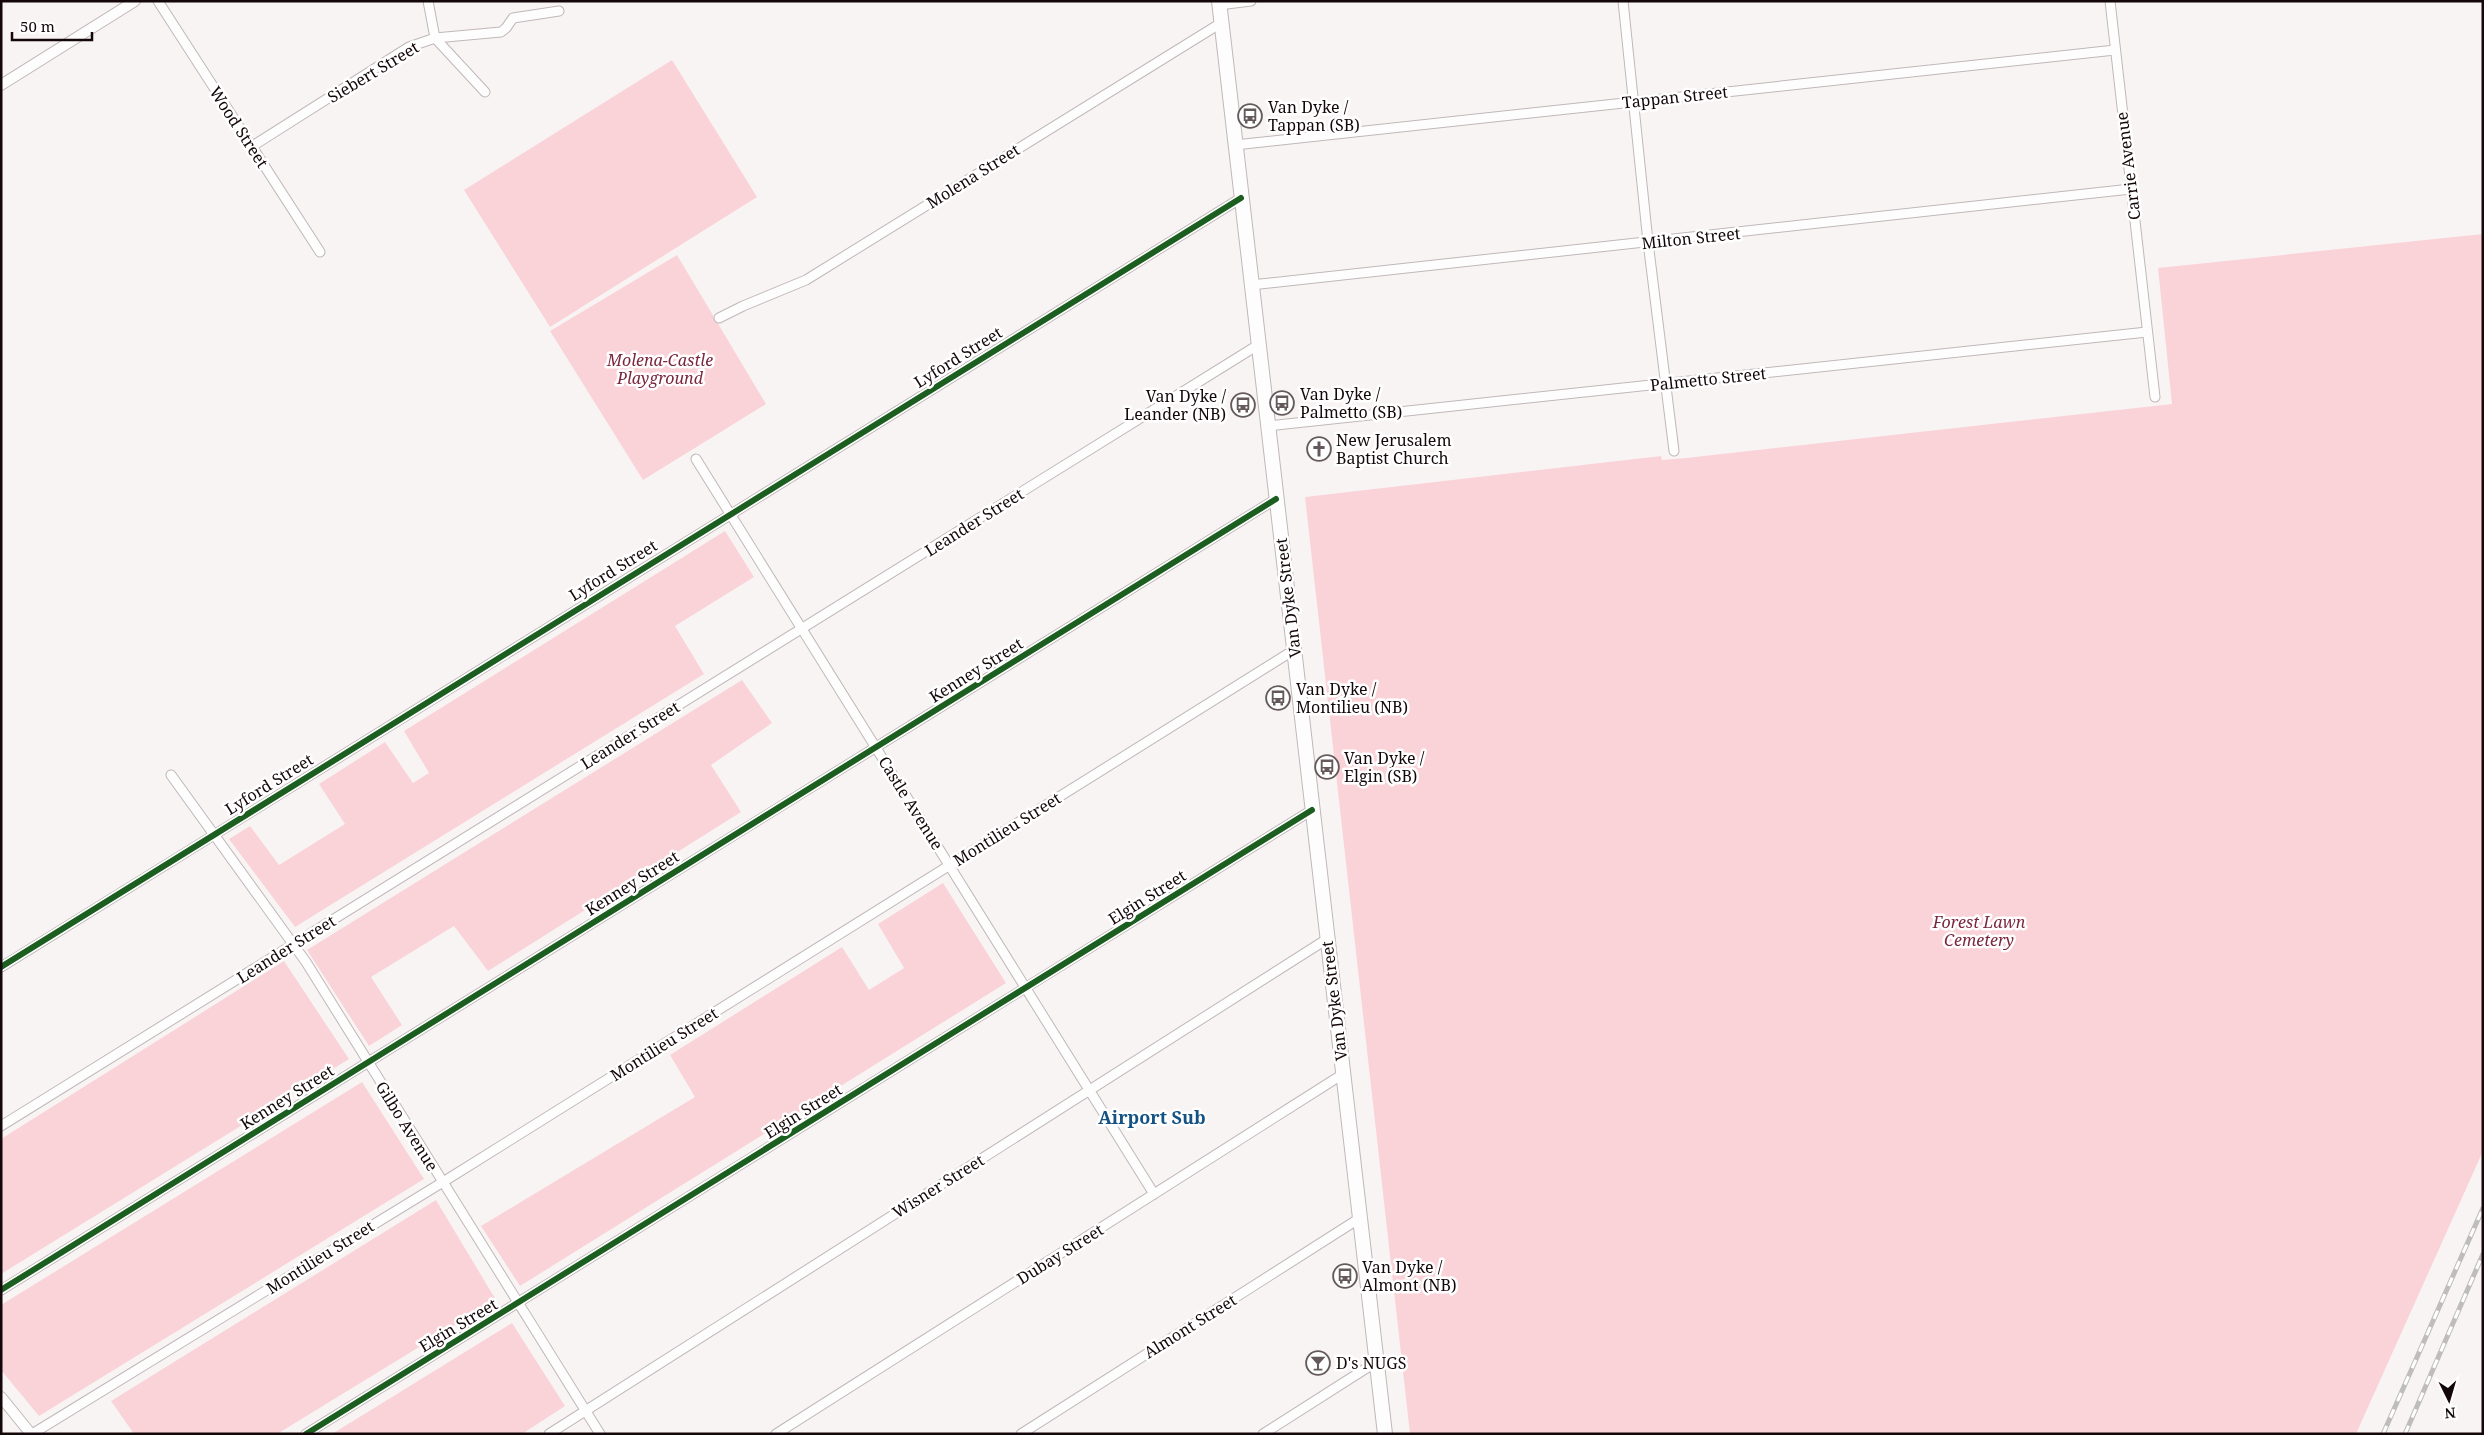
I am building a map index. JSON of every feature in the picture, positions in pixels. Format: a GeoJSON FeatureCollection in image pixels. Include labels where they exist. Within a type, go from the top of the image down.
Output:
{"type":"FeatureCollection","features":[{"type":"Feature","properties":{"kind":"main road","name":"Van Dyke Street"},"geometry":{"type":"LineString","coordinates":[[1219,3],[1385,1434]]}},
{"type":"Feature","properties":{"kind":"street"},"geometry":{"type":"LineString","coordinates":[[1,85],[135,1]]}},
{"type":"Feature","properties":{"kind":"street","name":"Wood Street"},"geometry":{"type":"LineString","coordinates":[[158,1],[320,252]]}},
{"type":"Feature","properties":{"kind":"street"},"geometry":{"type":"LineString","coordinates":[[428,1],[435,38],[485,92]]}},
{"type":"Feature","properties":{"kind":"street"},"geometry":{"type":"LineString","coordinates":[[1219,3],[1251,1]]}},
{"type":"Feature","properties":{"kind":"street"},"geometry":{"type":"LineString","coordinates":[[1623,1],[1648,242],[1674,451]]}},
{"type":"Feature","properties":{"kind":"street","name":"Carrie Avenue"},"geometry":{"type":"LineString","coordinates":[[2110,1],[2155,397]]}},
{"type":"Feature","properties":{"kind":"street","name":"Siebert Street"},"geometry":{"type":"LineString","coordinates":[[252,147],[409,47],[435,38],[501,32],[512,18],[559,11]]}},
{"type":"Feature","properties":{"kind":"street","name":"Molena Street"},"geometry":{"type":"LineString","coordinates":[[719,318],[806,280],[1221,23]]}},
{"type":"Feature","properties":{"kind":"street","name":"Tappan Street"},"geometry":{"type":"LineString","coordinates":[[1235,145],[2115,50]]}},
{"type":"Feature","properties":{"kind":"street","name":"Milton Street"},"geometry":{"type":"LineString","coordinates":[[1251,285],[2131,189]]}},
{"type":"Feature","properties":{"kind":"street","name":"Lyford Street"},"geometry":{"type":"LineString","coordinates":[[1,967],[1241,198]]}},
{"type":"Feature","properties":{"kind":"street","name":"Palmetto Street"},"geometry":{"type":"LineString","coordinates":[[1268,426],[2147,332]]}},
{"type":"Feature","properties":{"kind":"street","name":"Leander Street"},"geometry":{"type":"LineString","coordinates":[[1,1126],[1258,345]]}},
{"type":"Feature","properties":{"kind":"street","name":"Castle Avenue"},"geometry":{"type":"LineString","coordinates":[[696,459],[1154,1194]]}},
{"type":"Feature","properties":{"kind":"street","name":"Kenney Street"},"geometry":{"type":"LineString","coordinates":[[1,1290],[1276,499]]}},
{"type":"Feature","properties":{"kind":"street","name":"Montilieu Street"},"geometry":{"type":"LineString","coordinates":[[32,1434],[443,1182],[1294,650]]}},
{"type":"Feature","properties":{"kind":"street","name":"Gilbo Avenue"},"geometry":{"type":"LineString","coordinates":[[171,774],[293,944],[600,1434]]}},
{"type":"Feature","properties":{"kind":"street","name":"Elgin Street"},"geometry":{"type":"LineString","coordinates":[[306,1434],[519,1304],[1312,810]]}},
{"type":"Feature","properties":{"kind":"street","name":"Wisner Street"},"geometry":{"type":"LineString","coordinates":[[549,1434],[1327,939]]}},
{"type":"Feature","properties":{"kind":"street","name":"Dubay Street"},"geometry":{"type":"LineString","coordinates":[[776,1434],[1343,1074]]}},
{"type":"Feature","properties":{"kind":"street","name":"Almont Street"},"geometry":{"type":"LineString","coordinates":[[1021,1434],[1360,1218]]}},
{"type":"Feature","properties":{"kind":"street"},"geometry":{"type":"LineString","coordinates":[[1263,1434],[1376,1362]]}},
{"type":"Feature","properties":{"kind":"street"},"geometry":{"type":"LineString","coordinates":[[1,1397],[32,1434]]}},
{"type":"Feature","properties":{"kind":"green space"},"geometry":{"type":"Polygon","coordinates":[[[672,60],[757,197],[550,327],[464,190],[672,60]]]}},
{"type":"Feature","properties":{"kind":"green space","name":"Forest Lawn Cemetery"},"geometry":{"type":"Polygon","coordinates":[[[2483,234],[2483,1151],[2356,1434],[1410,1434],[1305,497],[1661,456],[1662,460],[1686,458],[2172,404],[2158,268],[2483,234]]]}},
{"type":"Feature","properties":{"kind":"green space","name":"Molena-Castle Playground"},"geometry":{"type":"Polygon","coordinates":[[[677,255],[766,404],[643,480],[550,331],[677,255]]]}},
{"type":"Feature","properties":{"kind":"green space"},"geometry":{"type":"Polygon","coordinates":[[[725,531],[754,577],[675,626],[704,674],[295,927],[229,839],[250,826],[279,865],[345,824],[319,784],[385,742],[413,783],[429,773],[404,731],[725,531]]]}},
{"type":"Feature","properties":{"kind":"green space"},"geometry":{"type":"Polygon","coordinates":[[[742,680],[772,723],[711,765],[741,812],[488,971],[454,926],[371,977],[402,1025],[369,1046],[307,950],[742,680]]]}},
{"type":"Feature","properties":{"kind":"green space"},"geometry":{"type":"Polygon","coordinates":[[[943,883],[1006,983],[520,1286],[481,1226],[695,1097],[670,1055],[842,947],[869,990],[904,968],[878,924],[943,883]]]}},
{"type":"Feature","properties":{"kind":"green space"},"geometry":{"type":"Polygon","coordinates":[[[284,961],[349,1059],[1,1274],[1,1139],[284,961]]]}},
{"type":"Feature","properties":{"kind":"green space"},"geometry":{"type":"Polygon","coordinates":[[[362,1082],[424,1179],[39,1416],[1,1370],[1,1305],[362,1082]]]}},
{"type":"Feature","properties":{"kind":"green space"},"geometry":{"type":"Polygon","coordinates":[[[436,1200],[496,1300],[277,1434],[134,1434],[111,1401],[436,1200]]]}},
{"type":"Feature","properties":{"kind":"green space"},"geometry":{"type":"Polygon","coordinates":[[[512,1323],[565,1406],[522,1434],[332,1434],[512,1323]]]}},
{"type":"Feature","properties":{"kind":"railway"},"geometry":{"type":"LineString","coordinates":[[2383,1434],[2483,1208]]}},
{"type":"Feature","properties":{"kind":"railway"},"geometry":{"type":"LineString","coordinates":[[2405,1434],[2483,1254]]}},
{"type":"Feature","properties":{"kind":"cycle path"},"geometry":{"type":"LineString","coordinates":[[1,967],[1241,198]]}},
{"type":"Feature","properties":{"kind":"cycle path"},"geometry":{"type":"LineString","coordinates":[[1,1290],[1276,499]]}},
{"type":"Feature","properties":{"kind":"cycle path"},"geometry":{"type":"LineString","coordinates":[[306,1434],[1312,810]]}},
{"type":"Feature","properties":{"kind":"place","name":"Van Dyke / Tappan (SB)"},"geometry":{"type":"Point","coordinates":[1250,116]}},
{"type":"Feature","properties":{"kind":"place","name":"Van Dyke / Palmetto (SB)"},"geometry":{"type":"Point","coordinates":[1282,403]}},
{"type":"Feature","properties":{"kind":"place","name":"Van Dyke / Leander (NB)"},"geometry":{"type":"Point","coordinates":[1243,405]}},
{"type":"Feature","properties":{"kind":"place","name":"New Jerusalem Baptist Church"},"geometry":{"type":"Point","coordinates":[1319,449]}},
{"type":"Feature","properties":{"kind":"place","name":"Van Dyke / Montilieu (NB)"},"geometry":{"type":"Point","coordinates":[1278,698]}},
{"type":"Feature","properties":{"kind":"place","name":"Van Dyke / Elgin (SB)"},"geometry":{"type":"Point","coordinates":[1327,767]}},
{"type":"Feature","properties":{"kind":"place","name":"Van Dyke / Almont (NB)"},"geometry":{"type":"Point","coordinates":[1345,1276]}},
{"type":"Feature","properties":{"kind":"place","name":"D's NUGS"},"geometry":{"type":"Point","coordinates":[1318,1363]}},
{"type":"Feature","properties":{"kind":"district","name":"Airport Sub"},"geometry":{"type":"Point","coordinates":[1152,1118]}}]}
